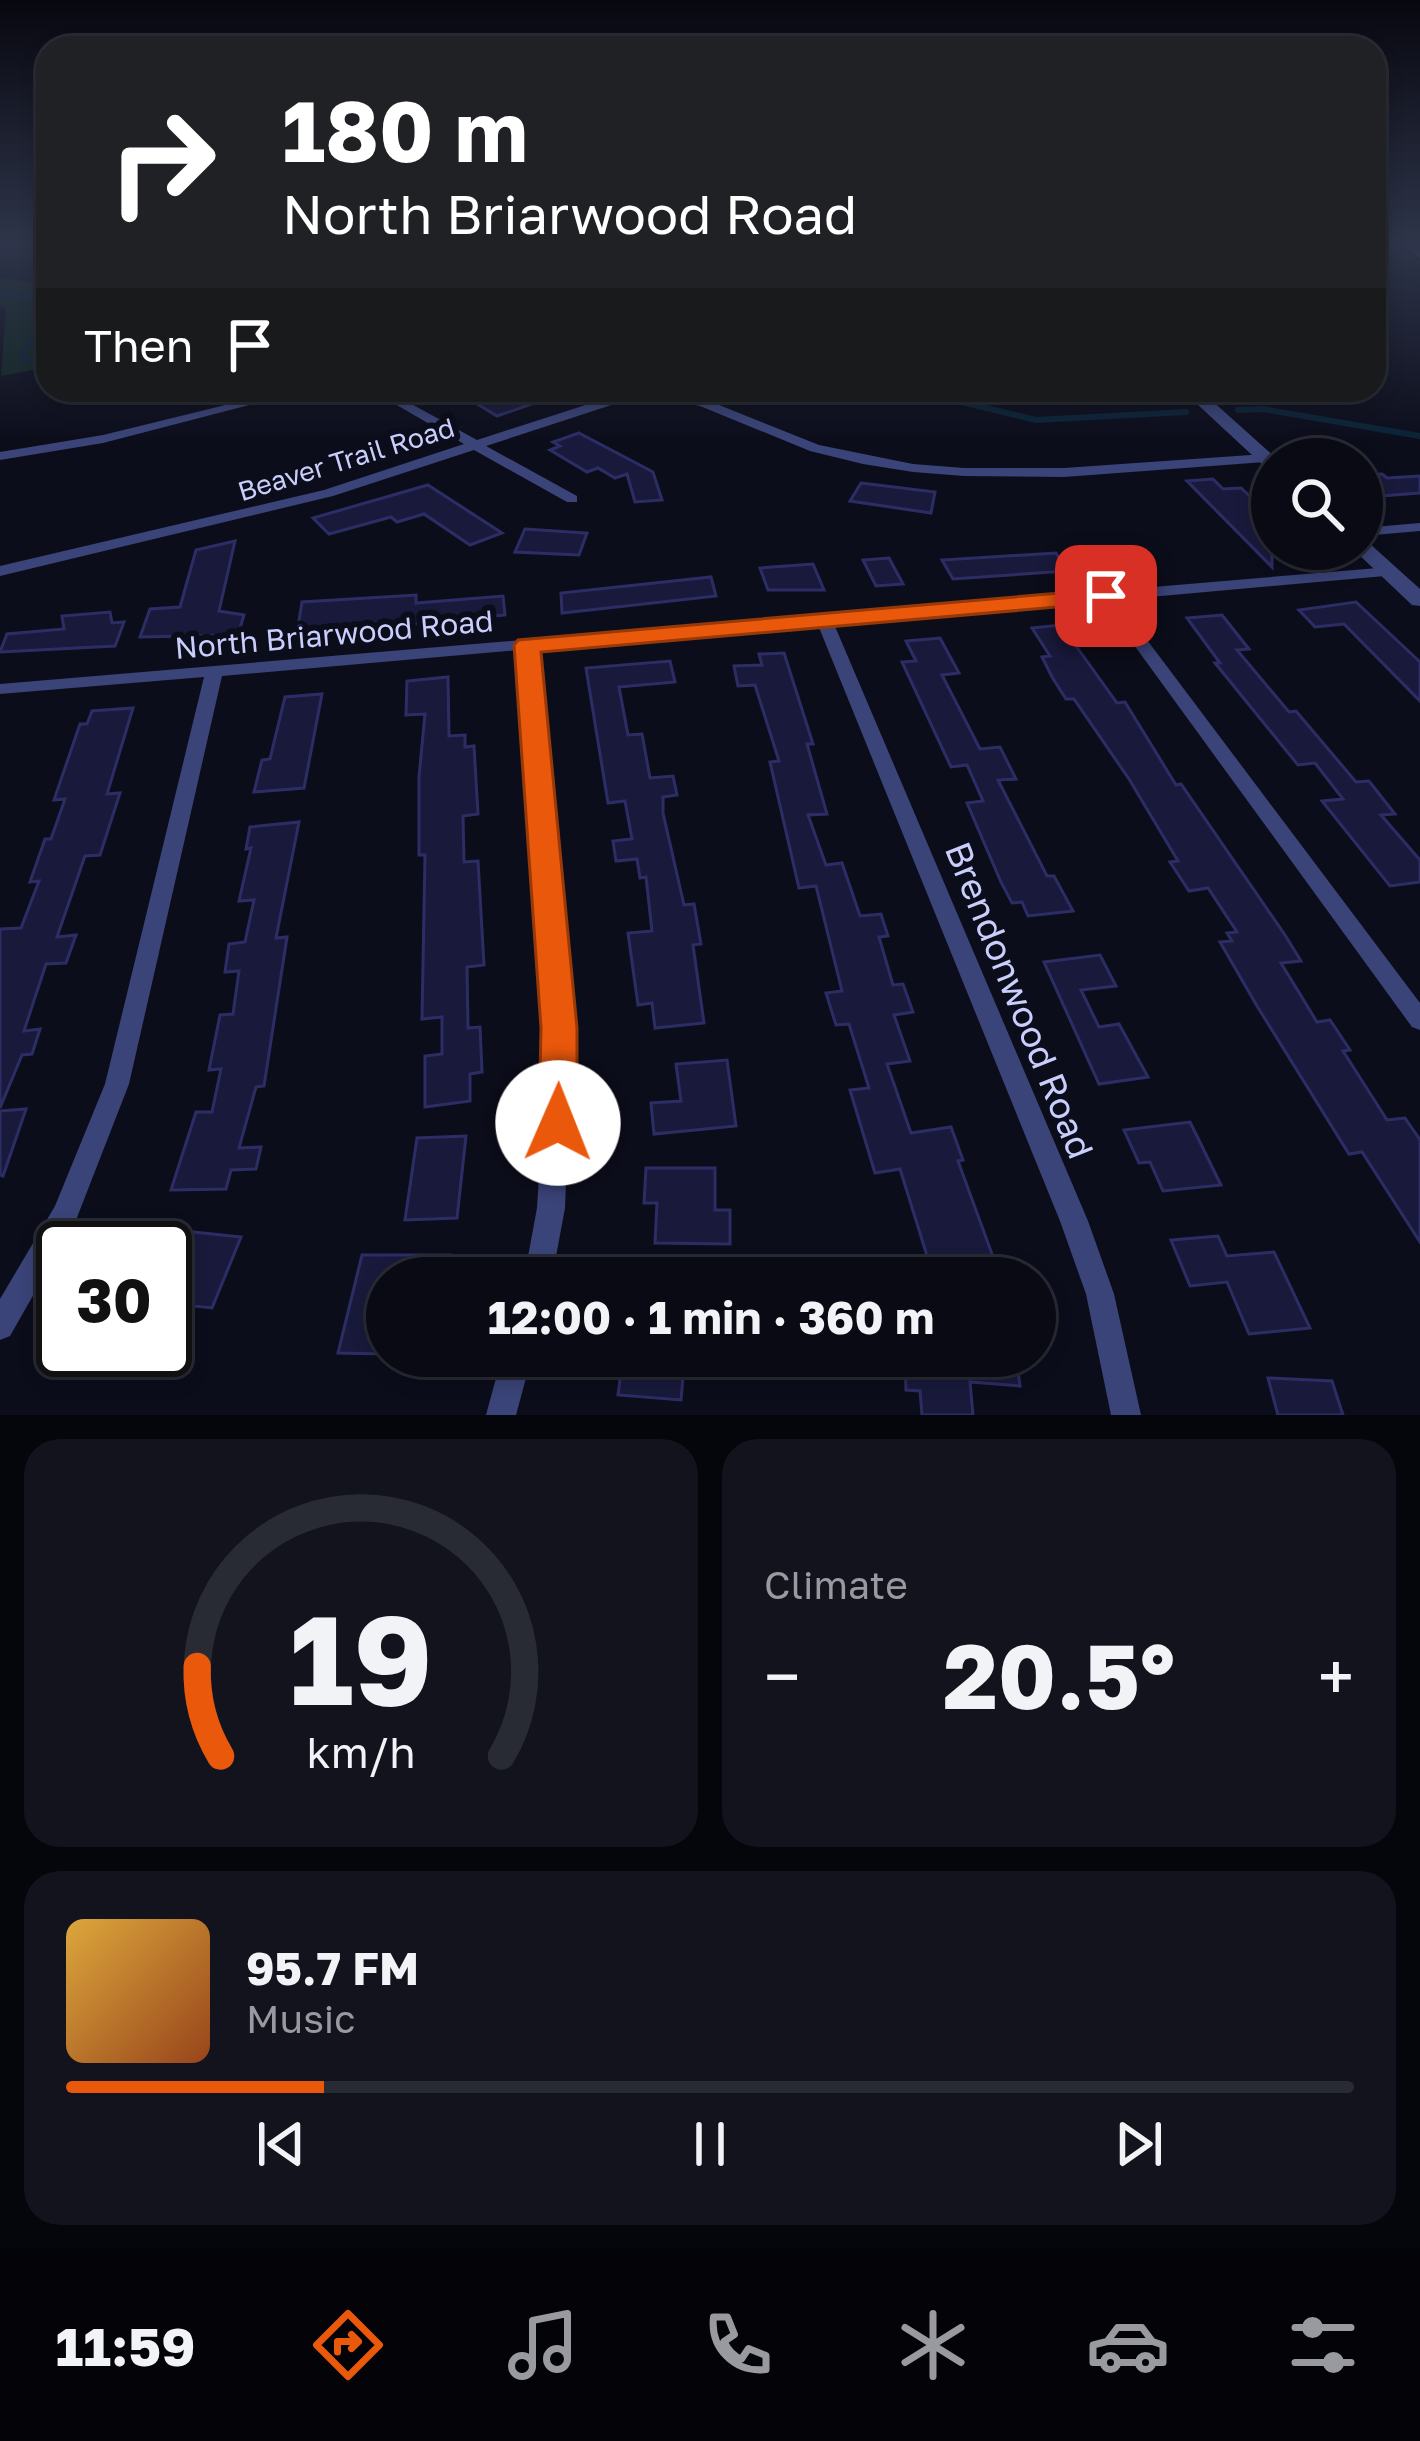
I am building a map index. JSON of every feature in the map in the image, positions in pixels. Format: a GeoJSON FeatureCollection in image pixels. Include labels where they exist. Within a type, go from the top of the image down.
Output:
{"type":"FeatureCollection","features":[{"type":"Feature","properties":{"kind":"street"},"geometry":{"type":"LineString","coordinates":[[0,456],[103,439],[253,402]]}},
{"type":"Feature","properties":{"kind":"street"},"geometry":{"type":"LineString","coordinates":[[398,402],[572,499]]}},
{"type":"Feature","properties":{"kind":"street","name":"Beaver Trail Road"},"geometry":{"type":"LineString","coordinates":[[0,571],[279,506],[602,402]]}},
{"type":"Feature","properties":{"kind":"street","name":"Beaver Trail Road"},"geometry":{"type":"LineString","coordinates":[[701,402],[768,432],[834,453],[942,472],[1051,474],[1251,462]]}},
{"type":"Feature","properties":{"kind":"street"},"geometry":{"type":"LineString","coordinates":[[1203,402],[1251,445]]}},
{"type":"Feature","properties":{"kind":"street"},"geometry":{"type":"LineString","coordinates":[[1383,530],[1420,527]]}},
{"type":"Feature","properties":{"kind":"street"},"geometry":{"type":"LineString","coordinates":[[1383,566],[1420,600]]}},
{"type":"Feature","properties":{"kind":"street","name":"North Briarwood Road"},"geometry":{"type":"LineString","coordinates":[[0,689],[1390,572]]}},
{"type":"Feature","properties":{"kind":"street"},"geometry":{"type":"LineString","coordinates":[[1106,596],[1420,1021]]}},
{"type":"Feature","properties":{"kind":"street","name":"Brendonwood Road"},"geometry":{"type":"LineString","coordinates":[[824,620],[1074,1222],[1100,1294],[1126,1415]]}},
{"type":"Feature","properties":{"kind":"street"},"geometry":{"type":"LineString","coordinates":[[527,645],[559,1040],[551,1208],[542,1257]]}},
{"type":"Feature","properties":{"kind":"street"},"geometry":{"type":"LineString","coordinates":[[0,1326],[66,1212],[117,1084],[214,671]]}},
{"type":"Feature","properties":{"kind":"street"},"geometry":{"type":"LineString","coordinates":[[501,1415],[511,1377]]}},
{"type":"Feature","properties":{"kind":"green space"},"geometry":{"type":"Polygon","coordinates":[[[6,311],[36,311],[36,369],[1,376],[6,311]]]}},
{"type":"Feature","properties":{"kind":"building"},"geometry":{"type":"Polygon","coordinates":[[[474,402],[538,402],[497,416],[474,402]]]}},
{"type":"Feature","properties":{"kind":"building"},"geometry":{"type":"Polygon","coordinates":[[[579,433],[653,472],[662,500],[635,502],[627,474],[615,478],[598,468],[587,472],[550,450],[560,446],[553,442],[579,433]]]}},
{"type":"Feature","properties":{"kind":"building"},"geometry":{"type":"Polygon","coordinates":[[[1383,475],[1420,476],[1420,493],[1383,496],[1383,475]]]}},
{"type":"Feature","properties":{"kind":"building"},"geometry":{"type":"Polygon","coordinates":[[[1213,479],[1223,489],[1241,488],[1251,497],[1251,546],[1187,481],[1213,479]]]}},
{"type":"Feature","properties":{"kind":"building"},"geometry":{"type":"Polygon","coordinates":[[[861,483],[935,492],[931,513],[850,501],[861,483]]]}},
{"type":"Feature","properties":{"kind":"building"},"geometry":{"type":"Polygon","coordinates":[[[428,485],[502,533],[470,545],[424,514],[397,522],[391,517],[329,534],[313,518],[428,485]]]}},
{"type":"Feature","properties":{"kind":"building"},"geometry":{"type":"Polygon","coordinates":[[[525,529],[587,533],[579,555],[515,552],[525,529]]]}},
{"type":"Feature","properties":{"kind":"building"},"geometry":{"type":"Polygon","coordinates":[[[235,541],[219,611],[244,615],[238,635],[140,637],[150,609],[180,607],[196,550],[235,541]]]}},
{"type":"Feature","properties":{"kind":"building"},"geometry":{"type":"Polygon","coordinates":[[[1056,553],[1067,571],[953,579],[942,560],[1056,553]]]}},
{"type":"Feature","properties":{"kind":"building"},"geometry":{"type":"Polygon","coordinates":[[[889,558],[903,584],[876,586],[863,560],[889,558]]]}},
{"type":"Feature","properties":{"kind":"building"},"geometry":{"type":"Polygon","coordinates":[[[813,564],[824,590],[768,590],[760,568],[813,564]]]}},
{"type":"Feature","properties":{"kind":"building"},"geometry":{"type":"Polygon","coordinates":[[[711,577],[716,596],[562,613],[561,593],[711,577]]]}},
{"type":"Feature","properties":{"kind":"building"},"geometry":{"type":"Polygon","coordinates":[[[416,595],[416,603],[503,596],[505,615],[382,627],[382,622],[326,626],[326,631],[297,633],[302,602],[416,595]]]}},
{"type":"Feature","properties":{"kind":"building"},"geometry":{"type":"Polygon","coordinates":[[[1356,602],[1420,662],[1420,701],[1344,624],[1315,627],[1299,610],[1356,602]]]}},
{"type":"Feature","properties":{"kind":"building"},"geometry":{"type":"Polygon","coordinates":[[[110,612],[112,623],[124,622],[115,646],[0,652],[7,634],[64,629],[62,616],[110,612]]]}},
{"type":"Feature","properties":{"kind":"building"},"geometry":{"type":"Polygon","coordinates":[[[1222,615],[1249,649],[1237,650],[1289,712],[1296,711],[1356,782],[1369,781],[1395,814],[1381,815],[1420,860],[1420,882],[1390,886],[1322,801],[1343,799],[1315,763],[1298,765],[1215,663],[1220,663],[1187,618],[1222,615]]]}},
{"type":"Feature","properties":{"kind":"building"},"geometry":{"type":"Polygon","coordinates":[[[1061,625],[1117,703],[1125,702],[1176,785],[1181,784],[1285,935],[1301,961],[1281,963],[1317,1022],[1330,1020],[1350,1050],[1343,1051],[1387,1120],[1405,1118],[1420,1140],[1420,1242],[1362,1152],[1349,1154],[1257,1006],[1220,942],[1232,941],[1227,933],[1237,932],[1208,888],[1189,891],[1170,862],[1178,861],[1129,779],[1074,699],[1066,699],[1052,677],[1042,657],[1050,656],[1032,628],[1061,625]]]}},
{"type":"Feature","properties":{"kind":"building"},"geometry":{"type":"Polygon","coordinates":[[[940,638],[959,673],[942,675],[980,749],[1000,747],[1016,779],[998,780],[1047,876],[1054,876],[1073,911],[1028,916],[1022,902],[1012,903],[1001,882],[967,803],[983,801],[967,765],[951,767],[902,662],[916,661],[906,641],[940,638]]]}},
{"type":"Feature","properties":{"kind":"building"},"geometry":{"type":"Polygon","coordinates":[[[784,653],[813,744],[807,744],[827,814],[808,815],[826,865],[842,863],[860,916],[881,914],[888,936],[879,937],[893,985],[903,984],[913,1012],[894,1015],[910,1061],[887,1064],[911,1133],[951,1127],[963,1160],[958,1161],[993,1257],[927,1257],[900,1169],[875,1173],[850,1090],[869,1088],[849,1024],[836,1025],[826,993],[842,991],[816,886],[799,888],[770,762],[779,761],[755,685],[738,686],[734,666],[762,665],[759,654],[784,653]]]}},
{"type":"Feature","properties":{"kind":"building"},"geometry":{"type":"Polygon","coordinates":[[[670,661],[675,682],[619,687],[628,735],[642,734],[650,778],[673,776],[677,795],[663,797],[663,813],[684,905],[694,904],[701,944],[693,945],[704,1023],[655,1028],[652,1003],[638,1005],[628,933],[652,931],[646,877],[640,878],[637,859],[616,861],[613,841],[632,839],[625,801],[608,803],[586,668],[670,661]]]}},
{"type":"Feature","properties":{"kind":"building"},"geometry":{"type":"Polygon","coordinates":[[[448,677],[449,736],[465,735],[465,747],[474,746],[478,814],[463,816],[464,862],[478,861],[484,965],[467,967],[468,1028],[480,1027],[482,1072],[470,1074],[470,1101],[425,1107],[425,1056],[442,1054],[442,1017],[422,1019],[425,855],[419,855],[419,777],[425,714],[406,715],[407,681],[448,677]]]}},
{"type":"Feature","properties":{"kind":"building"},"geometry":{"type":"Polygon","coordinates":[[[322,694],[304,788],[254,792],[262,760],[270,759],[285,697],[322,694]]]}},
{"type":"Feature","properties":{"kind":"building"},"geometry":{"type":"Polygon","coordinates":[[[133,708],[107,794],[120,793],[100,855],[85,856],[57,937],[76,935],[66,963],[46,964],[24,1031],[40,1029],[32,1054],[22,1055],[0,1108],[0,929],[21,928],[39,881],[30,882],[65,799],[54,800],[80,724],[87,724],[92,711],[133,708]]]}},
{"type":"Feature","properties":{"kind":"building"},"geometry":{"type":"Polygon","coordinates":[[[299,822],[276,938],[287,937],[264,1086],[256,1087],[239,1148],[261,1147],[256,1169],[231,1170],[226,1189],[171,1190],[196,1112],[212,1112],[221,1069],[209,1070],[220,1015],[233,1014],[239,971],[225,972],[229,944],[245,942],[254,900],[239,901],[251,848],[246,849],[250,827],[299,822]]]}},
{"type":"Feature","properties":{"kind":"building"},"geometry":{"type":"Polygon","coordinates":[[[1100,955],[1116,986],[1081,990],[1099,1027],[1119,1024],[1148,1077],[1099,1084],[1044,962],[1100,955]]]}},
{"type":"Feature","properties":{"kind":"building"},"geometry":{"type":"Polygon","coordinates":[[[727,1060],[736,1126],[654,1134],[651,1103],[681,1101],[676,1064],[727,1060]]]}},
{"type":"Feature","properties":{"kind":"building"},"geometry":{"type":"Polygon","coordinates":[[[26,1109],[3,1176],[0,1175],[0,1111],[26,1109]]]}},
{"type":"Feature","properties":{"kind":"building"},"geometry":{"type":"Polygon","coordinates":[[[1190,1122],[1221,1185],[1163,1191],[1150,1162],[1139,1163],[1124,1130],[1190,1122]]]}},
{"type":"Feature","properties":{"kind":"building"},"geometry":{"type":"Polygon","coordinates":[[[466,1136],[457,1218],[405,1220],[417,1138],[466,1136]]]}},
{"type":"Feature","properties":{"kind":"building"},"geometry":{"type":"Polygon","coordinates":[[[646,1168],[715,1168],[715,1210],[730,1210],[730,1244],[655,1243],[657,1203],[644,1203],[646,1168]]]}},
{"type":"Feature","properties":{"kind":"building"},"geometry":{"type":"Polygon","coordinates":[[[192,1232],[241,1237],[212,1308],[192,1306],[192,1232]]]}},
{"type":"Feature","properties":{"kind":"building"},"geometry":{"type":"Polygon","coordinates":[[[1218,1236],[1227,1256],[1274,1252],[1310,1328],[1249,1334],[1227,1282],[1190,1286],[1171,1240],[1218,1236]]]}},
{"type":"Feature","properties":{"kind":"building"},"geometry":{"type":"Polygon","coordinates":[[[362,1255],[450,1255],[366,1257],[366,1354],[338,1353],[362,1255]]]}},
{"type":"Feature","properties":{"kind":"building"},"geometry":{"type":"Polygon","coordinates":[[[620,1377],[683,1377],[681,1400],[618,1395],[620,1377]]]}},
{"type":"Feature","properties":{"kind":"building"},"geometry":{"type":"Polygon","coordinates":[[[906,1377],[1019,1377],[1020,1386],[970,1382],[973,1415],[922,1415],[920,1391],[906,1390],[906,1377]]]}},
{"type":"Feature","properties":{"kind":"building"},"geometry":{"type":"Polygon","coordinates":[[[1268,1378],[1332,1381],[1343,1415],[1278,1415],[1268,1378]]]}},
{"type":"Feature","properties":{"kind":"waterway"},"geometry":{"type":"LineString","coordinates":[[36,336],[23,350],[22,359],[36,359]]}},
{"type":"Feature","properties":{"kind":"waterway"},"geometry":{"type":"LineString","coordinates":[[961,402],[1036,420],[1186,412]]}},
{"type":"Feature","properties":{"kind":"waterway"},"geometry":{"type":"LineString","coordinates":[[1238,410],[1263,409],[1420,436]]}},
{"type":"Feature","properties":{"kind":"route"},"geometry":{"type":"LineString","coordinates":[[558,1123],[559,1028],[527,645],[1106,596]]}}]}
